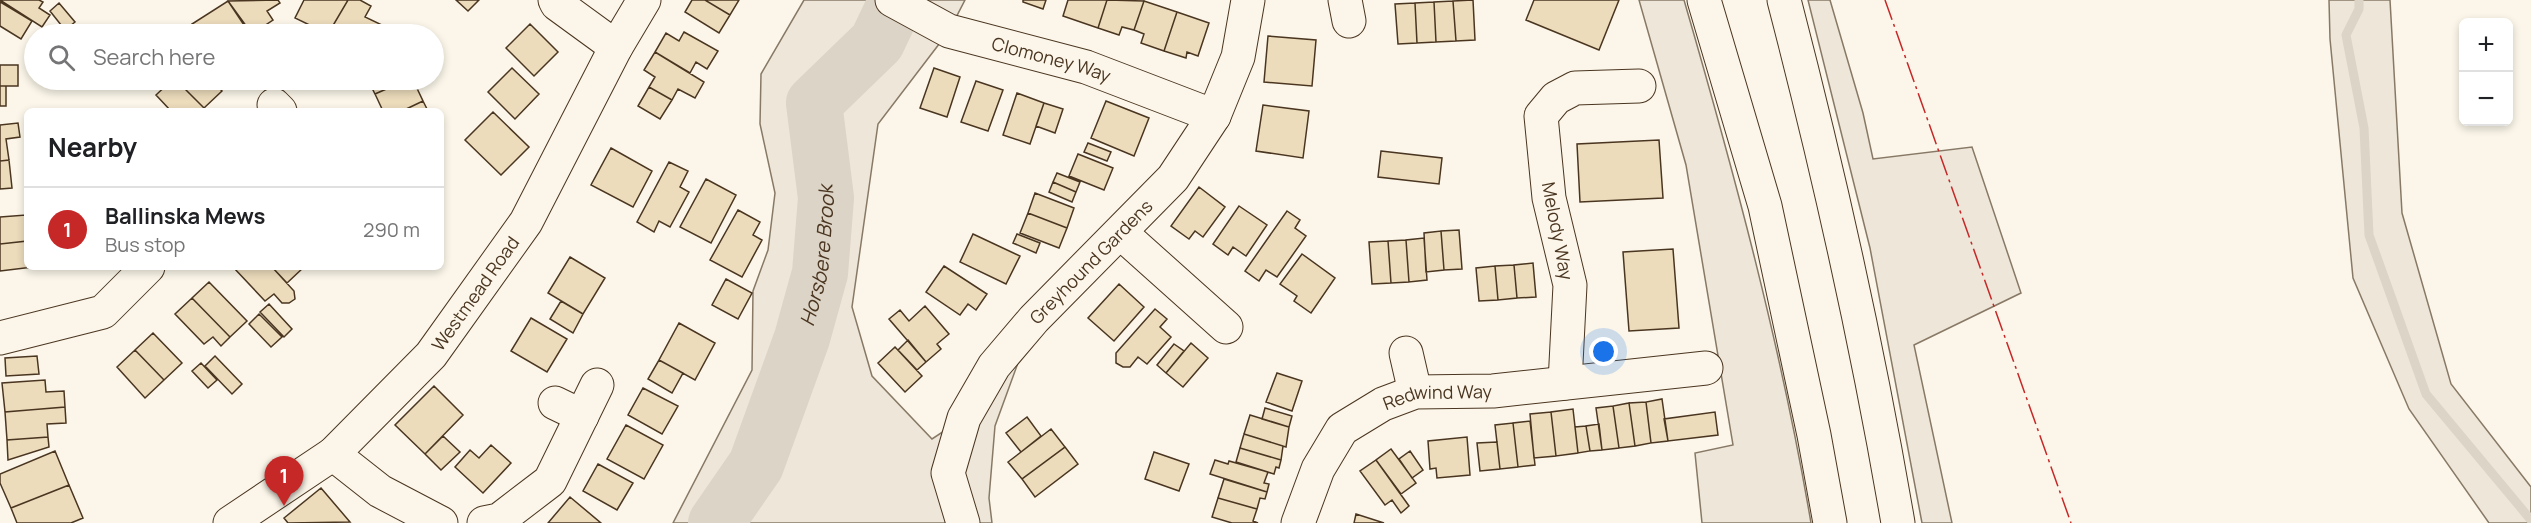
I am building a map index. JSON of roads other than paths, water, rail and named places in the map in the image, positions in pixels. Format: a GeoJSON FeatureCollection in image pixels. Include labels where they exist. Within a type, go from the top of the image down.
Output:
{"type":"FeatureCollection","features":[{"type":"Feature","properties":{"kind":"main road"},"geometry":{"type":"LineString","coordinates":[[555,0],[557,4],[616,47]]}},
{"type":"Feature","properties":{"kind":"main road","name":"Westmead Road"},"geometry":{"type":"LineString","coordinates":[[231,523],[333,454],[431,355],[526,222],[616,47],[644,0]]}},
{"type":"Feature","properties":{"kind":"main road","name":"Greyhound Gardens"},"geometry":{"type":"LineString","coordinates":[[963,523],[948,473],[964,418],[994,366],[1034,319],[1173,178],[1214,116],[1238,57],[1248,0]]}},
{"type":"Feature","properties":{"kind":"main road"},"geometry":{"type":"LineString","coordinates":[[1704,0],[1765,206],[1814,435],[1830,523]]}},
{"type":"Feature","properties":{"kind":"main road"},"geometry":{"type":"LineString","coordinates":[[1784,0],[1831,184],[1879,414],[1898,523]]}},
{"type":"Feature","properties":{"kind":"main road","name":"Clomoney Way"},"geometry":{"type":"LineString","coordinates":[[906,8],[949,31],[1086,67],[1214,116]]}},
{"type":"Feature","properties":{"kind":"main road","name":"Melody Way"},"geometry":{"type":"LineString","coordinates":[[1565,383],[1570,285],[1534,136],[1556,98],[1575,88],[1639,86]]}},
{"type":"Feature","properties":{"kind":"main road"},"geometry":{"type":"LineString","coordinates":[[1121,233],[1226,327]]}},
{"type":"Feature","properties":{"kind":"main road"},"geometry":{"type":"LineString","coordinates":[[0,338],[103,312],[145,270]]}},
{"type":"Feature","properties":{"kind":"main road"},"geometry":{"type":"LineString","coordinates":[[1406,353],[1415,392]]}},
{"type":"Feature","properties":{"kind":"main road","name":"Redwind Way"},"geometry":{"type":"LineString","coordinates":[[1299,523],[1318,469],[1342,429],[1383,404],[1415,392],[1493,392],[1706,368]]}},
{"type":"Feature","properties":{"kind":"main road"},"geometry":{"type":"LineString","coordinates":[[484,523],[499,520],[550,481],[568,410],[597,385]]}},
{"type":"Feature","properties":{"kind":"main road"},"geometry":{"type":"LineString","coordinates":[[333,454],[380,491],[441,523]]}},
{"type":"Feature","properties":{"kind":"waterway","name":"Horsbere Brook"},"geometry":{"type":"LineString","coordinates":[[716,523],[756,465],[802,338],[820,273],[826,198],[814,103],[877,42],[897,0]]}},
{"type":"Feature","properties":{"kind":"waterway"},"geometry":{"type":"LineString","coordinates":[[2359,0],[2359,9],[2346,35],[2364,128],[2369,235],[2426,394],[2531,520]]}},
{"type":"Feature","properties":{"kind":"place","name":"Ballinska Mews"},"geometry":{"type":"Point","coordinates":[284,506]}}]}
